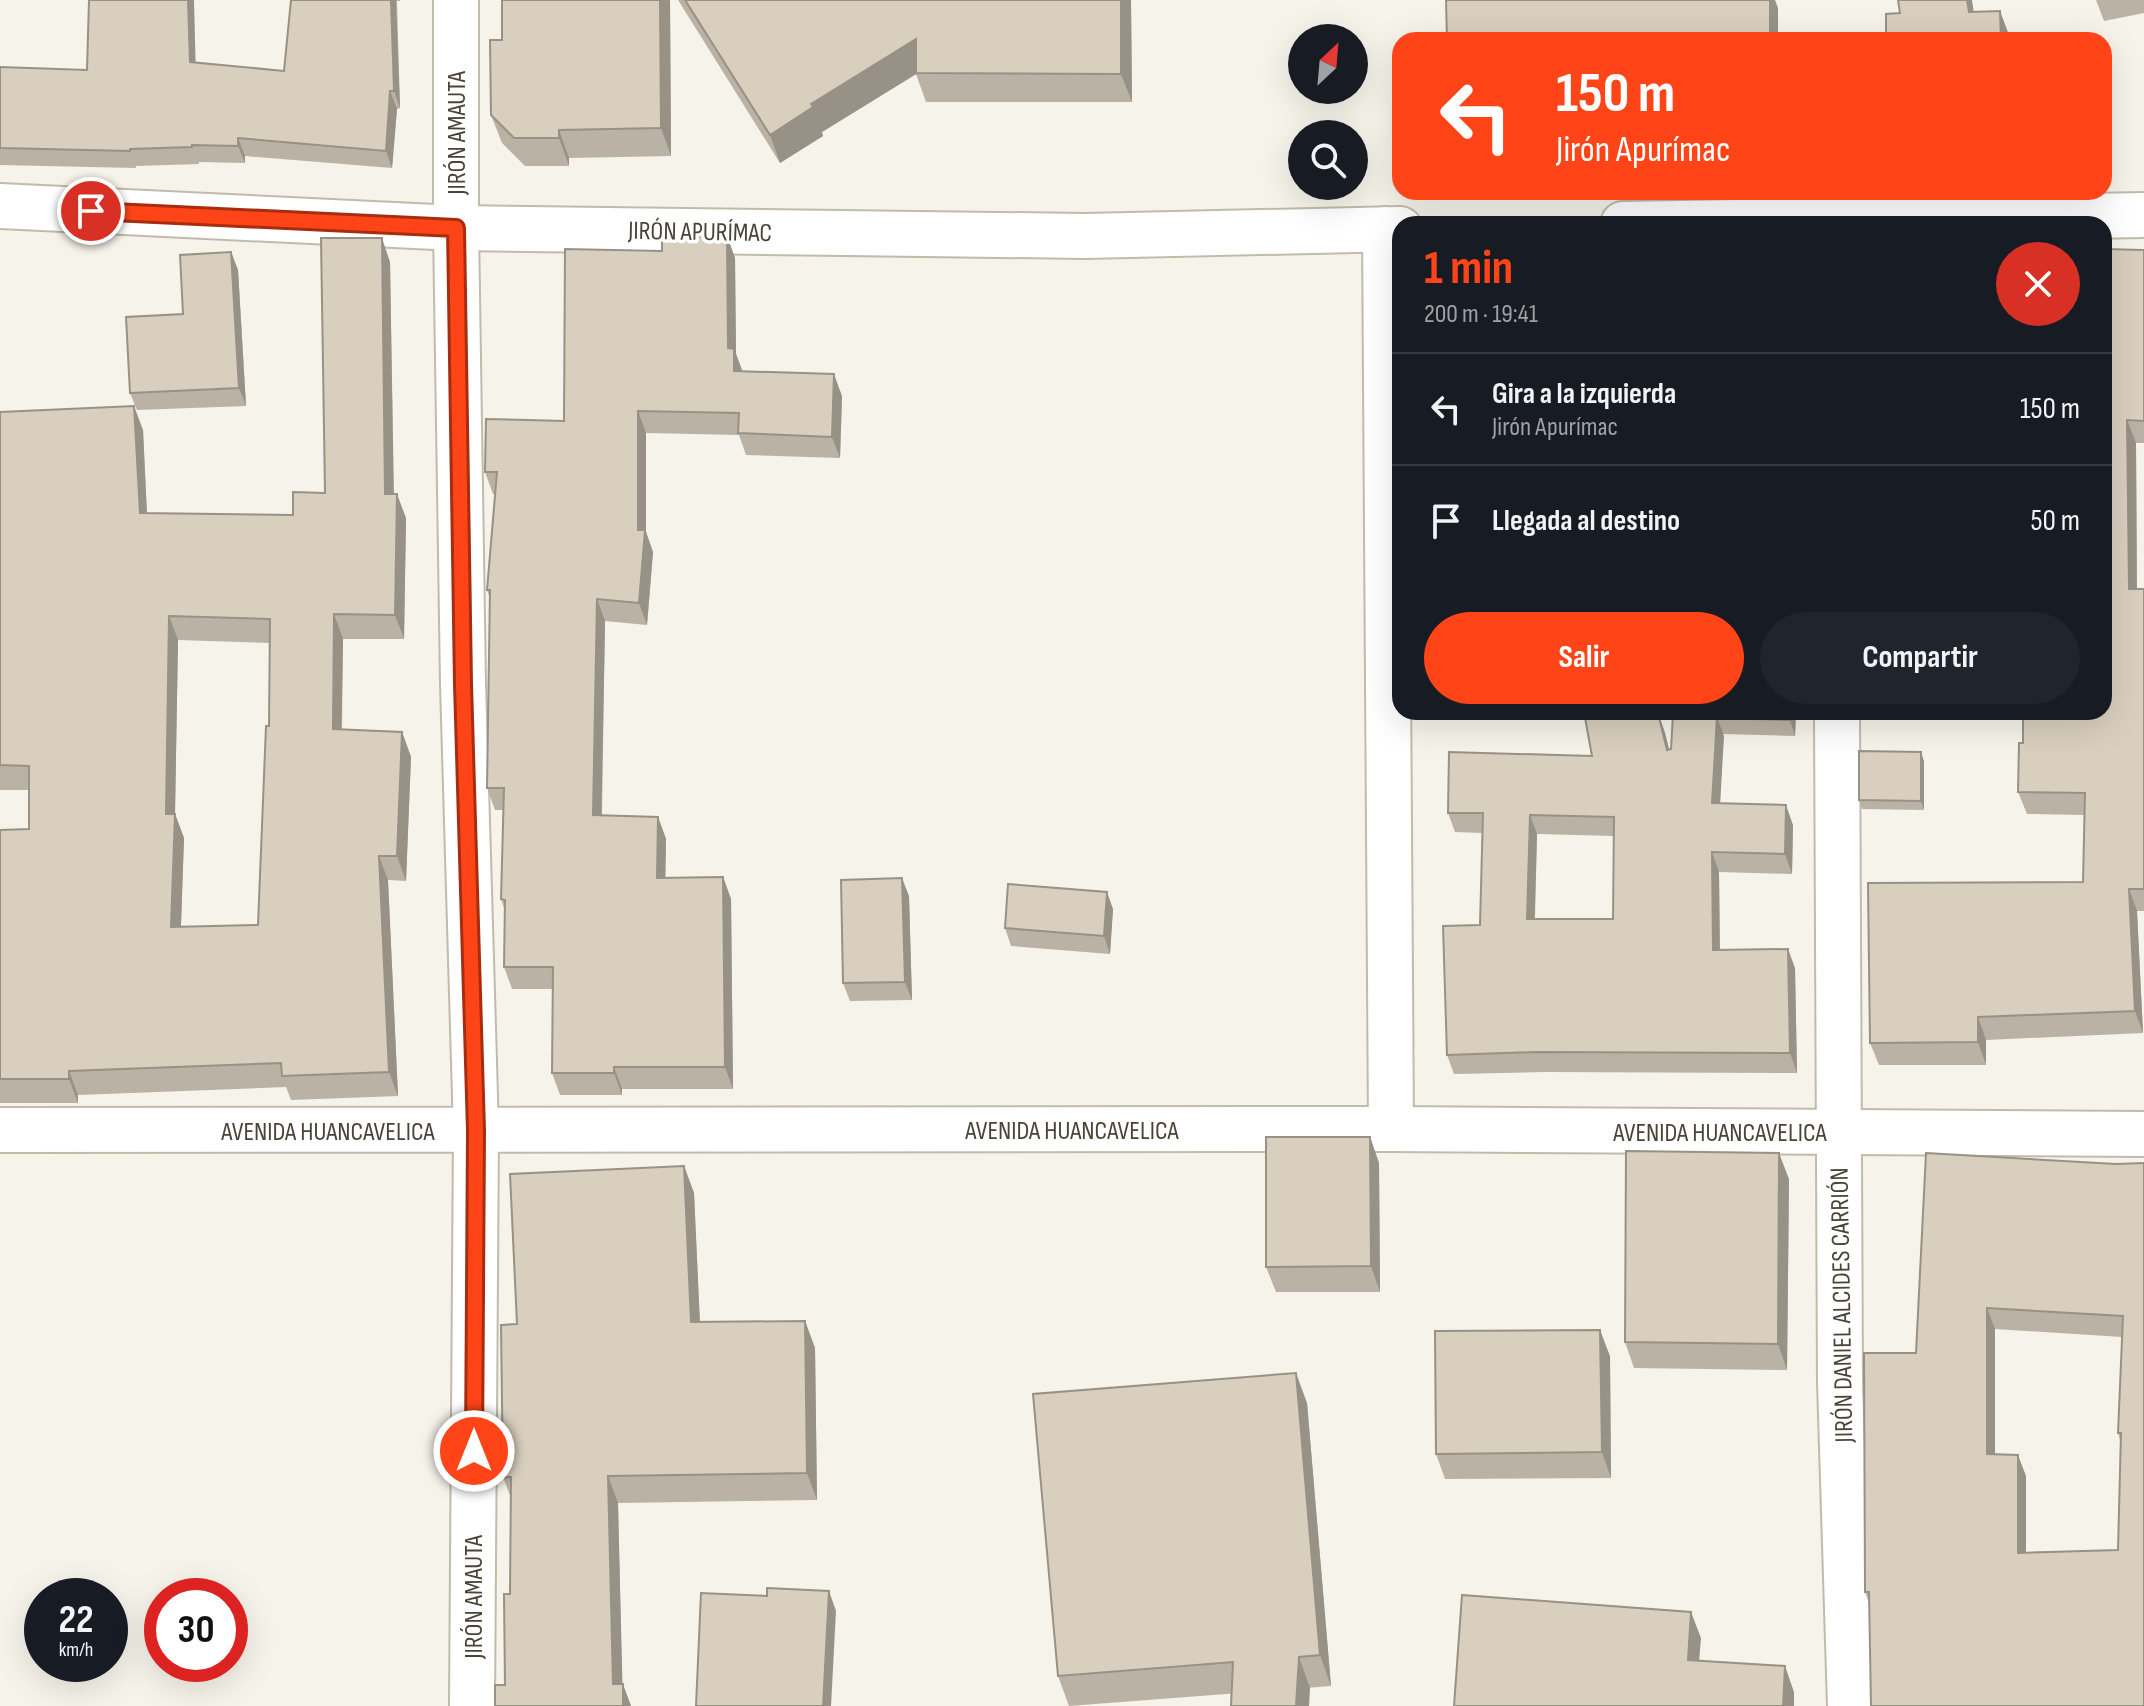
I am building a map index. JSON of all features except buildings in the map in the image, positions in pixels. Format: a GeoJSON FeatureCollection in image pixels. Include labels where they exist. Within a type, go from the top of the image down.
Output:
{"type":"FeatureCollection","features":[{"type":"Feature","properties":{"kind":"street","name":"JIRÓN AMAUTA"},"geometry":{"type":"LineString","coordinates":[[456,0],[463,684],[476,1131],[472,1706]]}},
{"type":"Feature","properties":{"kind":"street","name":"JIRÓN APURÍMAC"},"geometry":{"type":"LineString","coordinates":[[0,206],[456,228],[1085,236],[1392,229]]}},
{"type":"Feature","properties":{"kind":"street"},"geometry":{"type":"LineString","coordinates":[[2100,216],[2144,215]]}},
{"type":"Feature","properties":{"kind":"street"},"geometry":{"type":"LineString","coordinates":[[1391,1129],[1392,229]]}},
{"type":"Feature","properties":{"kind":"street","name":"JIRÓN DANIEL ALCIDES CARRIÓN"},"geometry":{"type":"LineString","coordinates":[[1837,720],[1840,1382],[1850,1706]]}},
{"type":"Feature","properties":{"kind":"street","name":"AVENIDA HUANCAVELICA"},"geometry":{"type":"LineString","coordinates":[[0,1130],[1391,1129],[2144,1134]]}},
{"type":"Feature","properties":{"kind":"route"},"geometry":{"type":"LineString","coordinates":[[91,211],[456,228],[463,684],[476,1131],[474,1451]]}}]}
